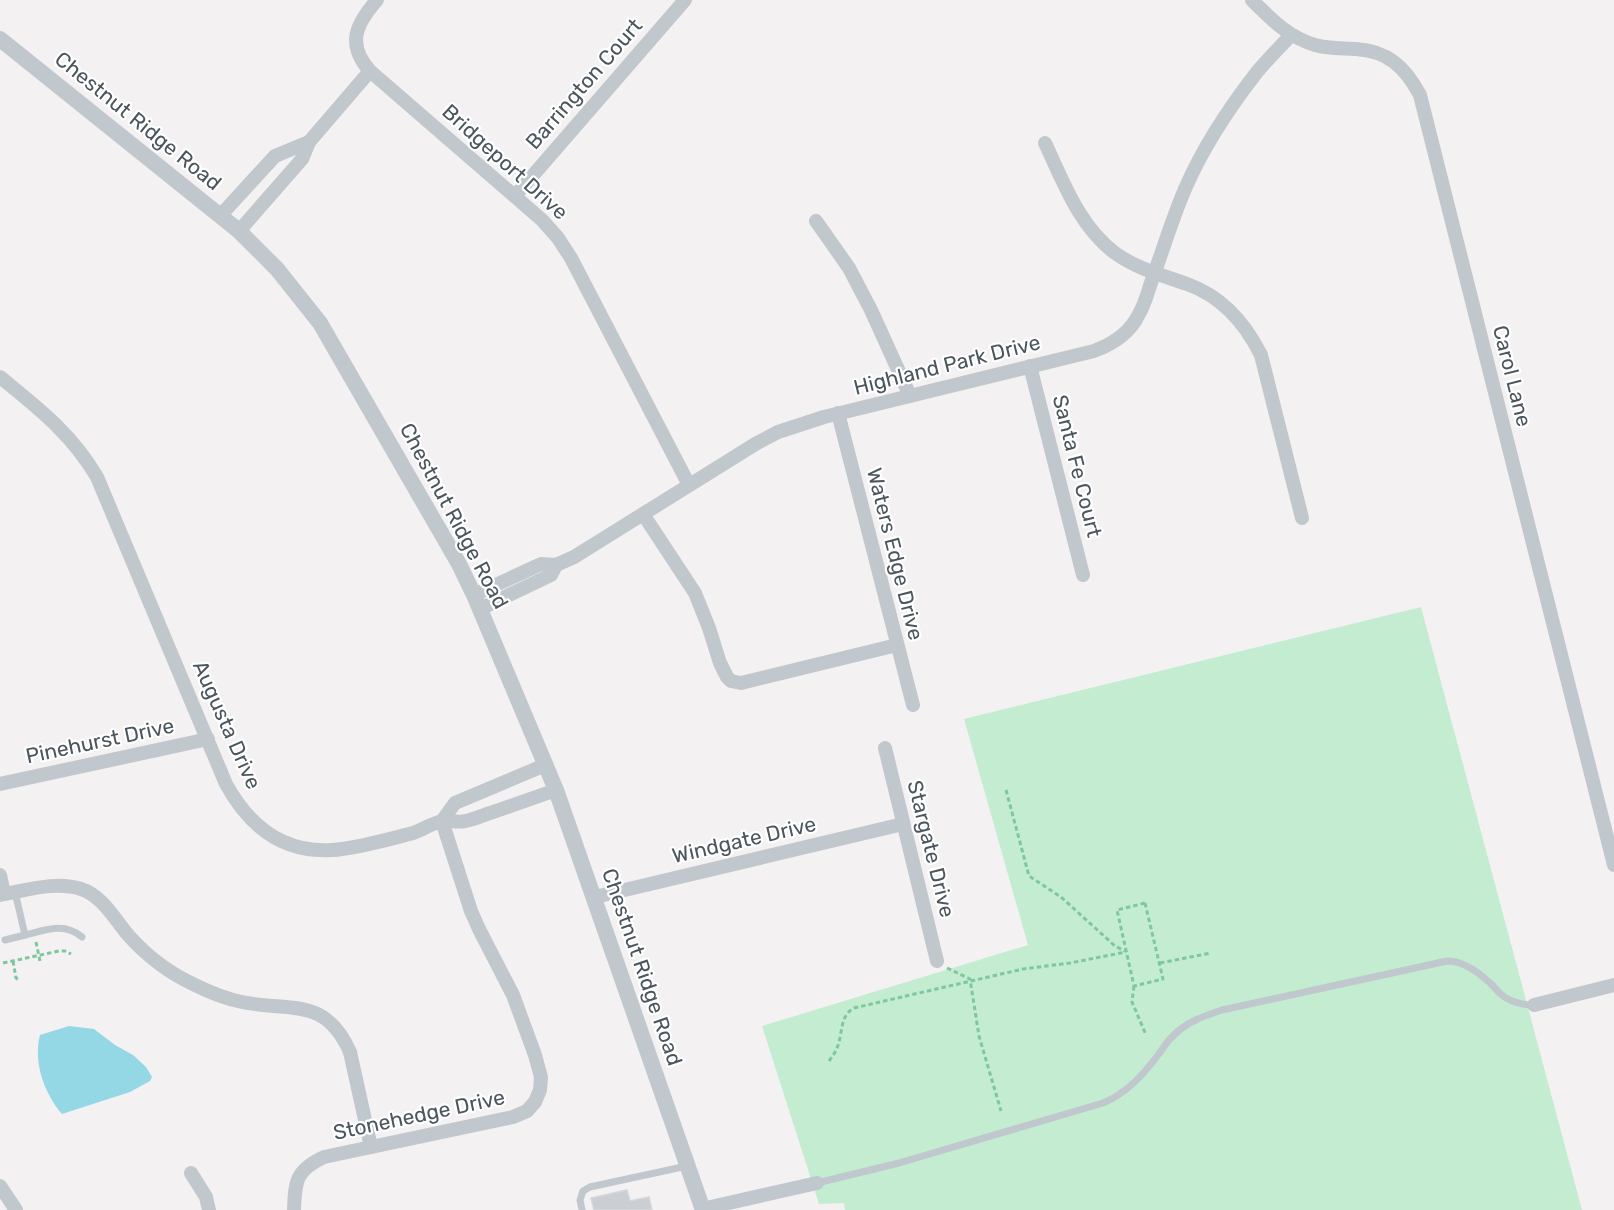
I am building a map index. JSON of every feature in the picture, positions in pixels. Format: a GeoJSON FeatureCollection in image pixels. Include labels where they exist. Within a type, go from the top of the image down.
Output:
{"type":"FeatureCollection","features":[{"type":"Feature","properties":{"kind":"street"},"geometry":{"type":"LineString","coordinates":[[239,231],[302,159],[309,142],[370,71],[357,50],[356,39],[364,15],[377,0]]}},
{"type":"Feature","properties":{"kind":"street","name":"Barrington Court"},"geometry":{"type":"LineString","coordinates":[[515,196],[685,0]]}},
{"type":"Feature","properties":{"kind":"street","name":"Carol Lane"},"geometry":{"type":"LineString","coordinates":[[1252,0],[1277,25],[1291,35],[1316,46],[1374,52],[1390,59],[1412,79],[1420,95],[1614,865]]}},
{"type":"Feature","properties":{"kind":"street","name":"Highland Park Drive"},"geometry":{"type":"LineString","coordinates":[[477,602],[551,575],[556,565],[574,557],[778,432],[838,413],[1094,351],[1121,338],[1139,315],[1185,188],[1206,147],[1230,108],[1258,71],[1291,35]]}},
{"type":"Feature","properties":{"kind":"street","name":"Chestnut Ridge Road"},"geometry":{"type":"LineString","coordinates":[[0,39],[239,231],[278,269],[320,323],[459,564],[477,602],[556,790],[702,1209]]}},
{"type":"Feature","properties":{"kind":"street","name":"Bridgeport Drive"},"geometry":{"type":"LineString","coordinates":[[370,71],[515,196],[558,238],[571,258],[689,485]]}},
{"type":"Feature","properties":{"kind":"street"},"geometry":{"type":"LineString","coordinates":[[220,216],[275,156],[309,142]]}},
{"type":"Feature","properties":{"kind":"street"},"geometry":{"type":"LineString","coordinates":[[1045,143],[1076,208],[1089,229],[1116,254],[1137,266],[1209,294],[1225,306],[1252,336],[1261,355],[1302,518]]}},
{"type":"Feature","properties":{"kind":"street"},"geometry":{"type":"LineString","coordinates":[[816,221],[849,268],[909,396]]}},
{"type":"Feature","properties":{"kind":"street","name":"Santa Fe Court"},"geometry":{"type":"LineString","coordinates":[[1030,366],[1083,576]]}},
{"type":"Feature","properties":{"kind":"street","name":"Augusta Drive"},"geometry":{"type":"LineString","coordinates":[[0,377],[66,434],[83,454],[97,477],[226,784],[247,816],[261,829],[295,846],[314,850],[351,848],[416,832],[442,821],[463,822],[556,790]]}},
{"type":"Feature","properties":{"kind":"street","name":"Waters Edge Drive"},"geometry":{"type":"LineString","coordinates":[[838,413],[913,705]]}},
{"type":"Feature","properties":{"kind":"street"},"geometry":{"type":"LineString","coordinates":[[643,514],[695,593],[720,663],[731,681],[741,683],[897,645]]}},
{"type":"Feature","properties":{"kind":"street","name":"Pinehurst Drive"},"geometry":{"type":"LineString","coordinates":[[0,784],[208,739]]}},
{"type":"Feature","properties":{"kind":"street","name":"Stargate Drive"},"geometry":{"type":"LineString","coordinates":[[885,748],[939,963]]}},
{"type":"Feature","properties":{"kind":"street"},"geometry":{"type":"LineString","coordinates":[[442,821],[455,803],[545,765]]}},
{"type":"Feature","properties":{"kind":"street","name":"Stonehedge Drive"},"geometry":{"type":"LineString","coordinates":[[294,1210],[296,1183],[310,1163],[324,1157],[513,1117],[527,1111],[535,1102],[540,1090],[541,1077],[525,1026],[513,995],[471,911],[442,821]]}},
{"type":"Feature","properties":{"kind":"street","name":"Windgate Drive"},"geometry":{"type":"LineString","coordinates":[[595,897],[903,824]]}},
{"type":"Feature","properties":{"kind":"street"},"geometry":{"type":"LineString","coordinates":[[0,875],[6,894],[41,887],[64,886],[81,889],[96,897],[146,953],[195,985],[242,1002],[303,1008],[320,1014],[344,1037],[350,1052],[371,1147]]}},
{"type":"Feature","properties":{"kind":"street"},"geometry":{"type":"LineString","coordinates":[[1534,1005],[1614,985]]}},
{"type":"Feature","properties":{"kind":"street"},"geometry":{"type":"LineString","coordinates":[[191,1173],[206,1197],[210,1210]]}},
{"type":"Feature","properties":{"kind":"street"},"geometry":{"type":"LineString","coordinates":[[702,1209],[817,1183]]}},
{"type":"Feature","properties":{"kind":"street"},"geometry":{"type":"LineString","coordinates":[[0,1186],[16,1210]]}},
{"type":"Feature","properties":{"kind":"lane"},"geometry":{"type":"LineString","coordinates":[[6,894],[25,935]]}},
{"type":"Feature","properties":{"kind":"lane"},"geometry":{"type":"LineString","coordinates":[[5,940],[62,928],[75,931],[82,937]]}},
{"type":"Feature","properties":{"kind":"lane"},"geometry":{"type":"LineString","coordinates":[[817,1183],[898,1163],[1115,1098],[1145,1072],[1172,1036],[1188,1024],[1222,1010],[1447,961],[1453,961],[1475,970],[1508,999],[1524,1005],[1534,1005]]}},
{"type":"Feature","properties":{"kind":"lane"},"geometry":{"type":"LineString","coordinates":[[582,1210],[580,1200],[583,1191],[590,1188],[687,1166]]}},
{"type":"Feature","properties":{"kind":"path"},"geometry":{"type":"LineString","coordinates":[[1006,790],[1029,876],[1060,897],[1115,946],[1126,952]]}},
{"type":"Feature","properties":{"kind":"path"},"geometry":{"type":"LineString","coordinates":[[1134,986],[1163,979],[1145,903],[1117,910],[1134,986],[1132,1002],[1146,1035]]}},
{"type":"Feature","properties":{"kind":"path"},"geometry":{"type":"LineString","coordinates":[[3,963],[59,951],[71,954]]}},
{"type":"Feature","properties":{"kind":"path"},"geometry":{"type":"LineString","coordinates":[[829,1061],[837,1051],[842,1025],[848,1011],[854,1008],[1023,969],[1126,952]]}},
{"type":"Feature","properties":{"kind":"path"},"geometry":{"type":"LineString","coordinates":[[1159,963],[1211,953]]}},
{"type":"Feature","properties":{"kind":"path"},"geometry":{"type":"LineString","coordinates":[[39,954],[40,961]]}},
{"type":"Feature","properties":{"kind":"path"},"geometry":{"type":"LineString","coordinates":[[13,961],[16,978],[19,980]]}},
{"type":"Feature","properties":{"kind":"path"},"geometry":{"type":"LineString","coordinates":[[939,963],[970,979],[979,1036],[1001,1110]]}},
{"type":"Feature","properties":{"kind":"green space"},"geometry":{"type":"Polygon","coordinates":[[[1421,607],[1582,1210],[845,1210],[844,1203],[819,1204],[762,1026],[1028,945],[964,719],[1421,607]]]}},
{"type":"Feature","properties":{"kind":"water"},"geometry":{"type":"Polygon","coordinates":[[[69,1026],[94,1029],[133,1055],[146,1067],[152,1077],[150,1081],[130,1092],[62,1114],[45,1087],[39,1066],[38,1045],[40,1035],[69,1026]]]}},
{"type":"Feature","properties":{"kind":"building"},"geometry":{"type":"Polygon","coordinates":[[[627,1190],[630,1201],[649,1197],[652,1210],[594,1210],[591,1198],[627,1190]]]}}]}
